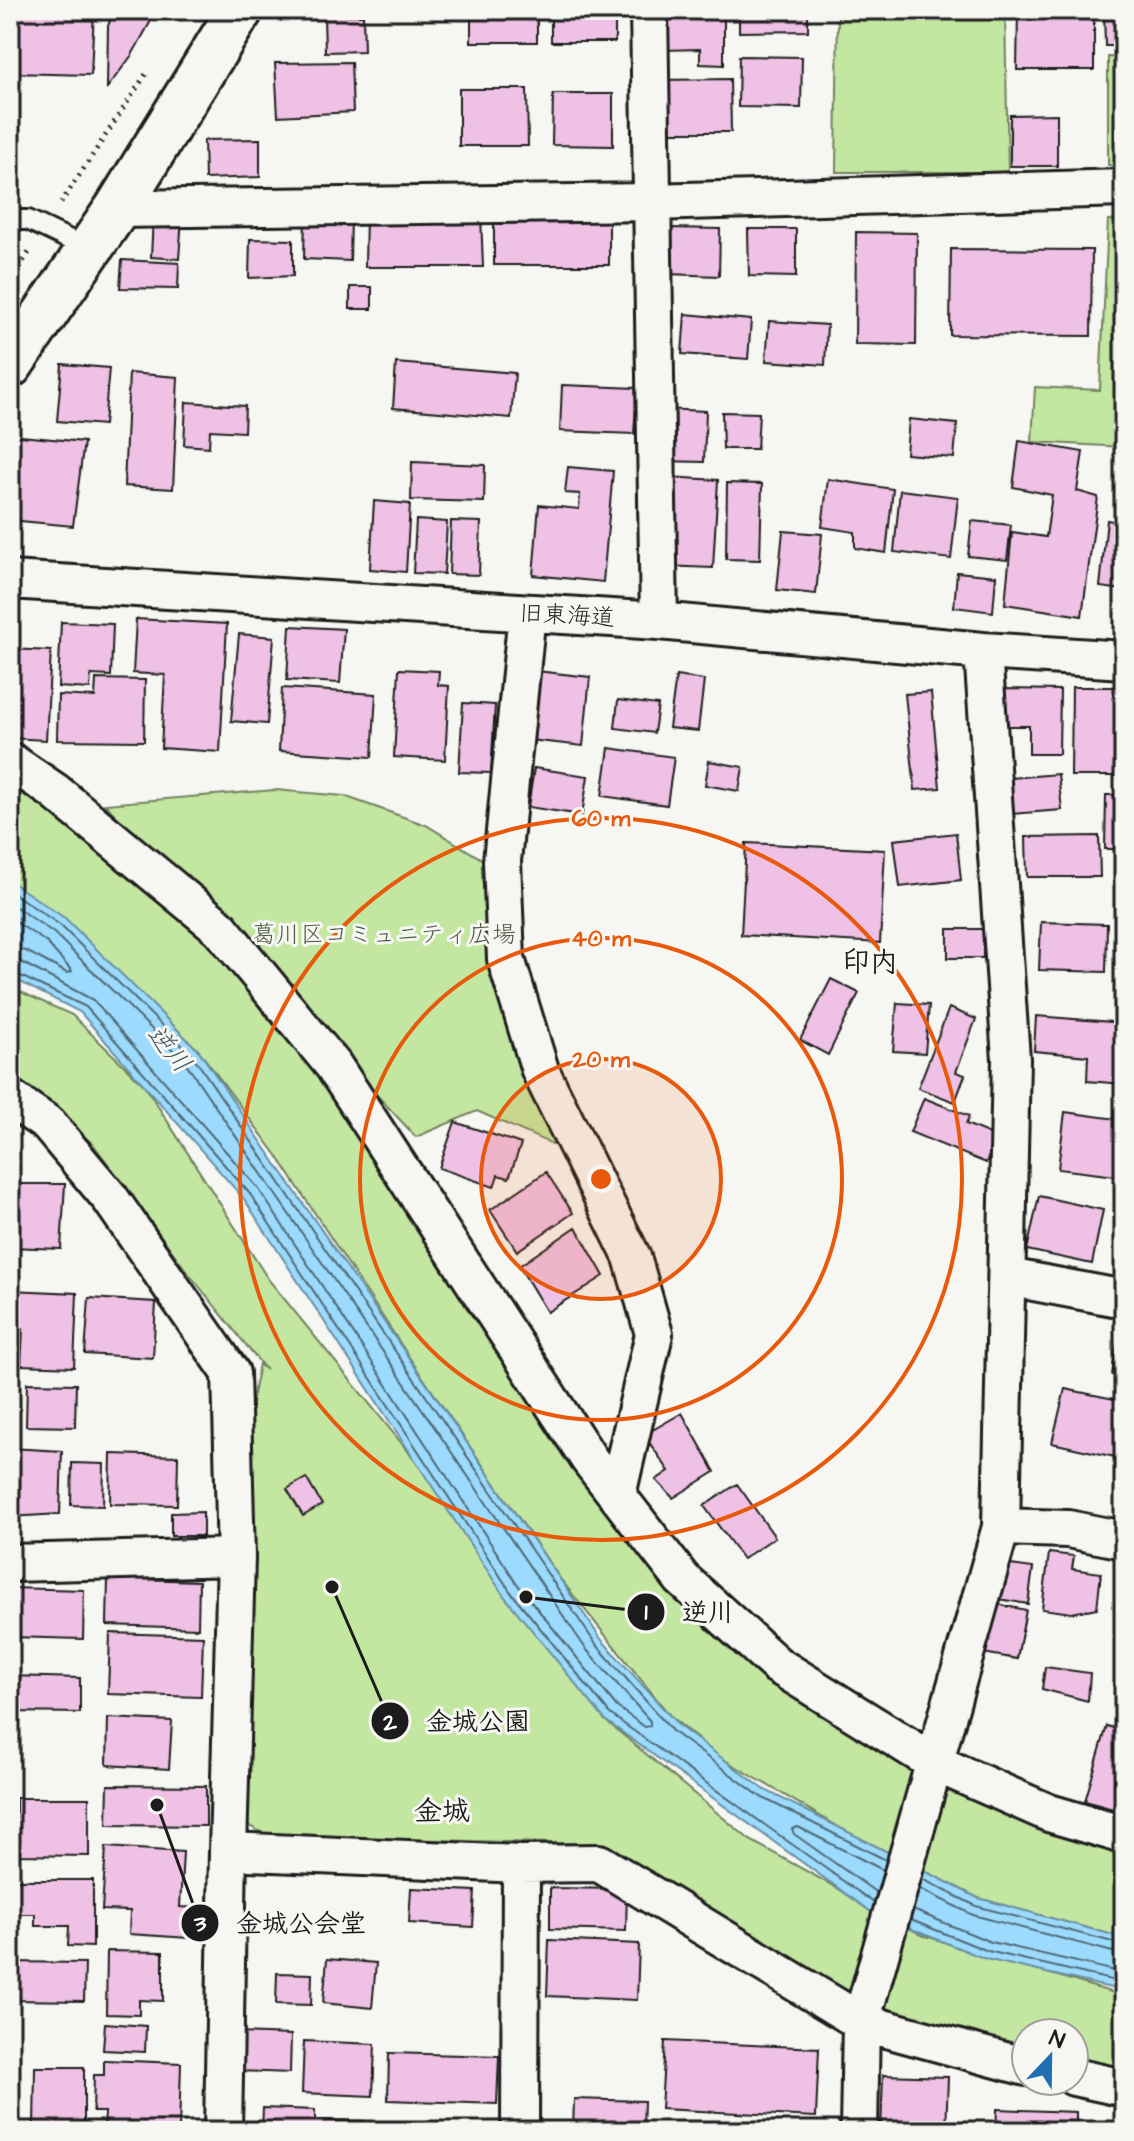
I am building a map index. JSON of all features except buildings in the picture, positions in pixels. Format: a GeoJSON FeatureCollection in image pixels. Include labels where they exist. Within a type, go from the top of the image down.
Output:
{"type":"FeatureCollection","features":[{"type":"Feature","properties":{"kind":"street"},"geometry":{"type":"LineString","coordinates":[[10,365],[117,209],[240,10]]}},
{"type":"Feature","properties":{"kind":"street"},"geometry":{"type":"LineString","coordinates":[[649,10],[659,621]]}},
{"type":"Feature","properties":{"kind":"street"},"geometry":{"type":"LineString","coordinates":[[117,209],[651,202],[1124,188]]}},
{"type":"Feature","properties":{"kind":"street","name":"旧東海道"},"geometry":{"type":"LineString","coordinates":[[10,580],[659,621],[983,651],[1124,660]]}},
{"type":"Feature","properties":{"kind":"street"},"geometry":{"type":"LineString","coordinates":[[527,613],[502,861],[506,959],[540,1070],[632,1257],[654,1334],[617,1495]]}},
{"type":"Feature","properties":{"kind":"street"},"geometry":{"type":"LineString","coordinates":[[859,2131],[861,2022],[1001,1527],[1011,1059],[983,651]]}},
{"type":"Feature","properties":{"kind":"street"},"geometry":{"type":"LineString","coordinates":[[10,761],[54,791],[220,928],[333,1065],[580,1446],[682,1579],[777,1665],[935,1763],[1049,1813],[1124,1835]]}},
{"type":"Feature","properties":{"kind":"street"},"geometry":{"type":"LineString","coordinates":[[10,1098],[48,1124],[110,1198],[231,1373],[236,1557],[223,2131]]}},
{"type":"Feature","properties":{"kind":"street"},"geometry":{"type":"LineString","coordinates":[[1008,1277],[1124,1299]]}},
{"type":"Feature","properties":{"kind":"street"},"geometry":{"type":"LineString","coordinates":[[1001,1527],[1068,1529],[1124,1540]]}},
{"type":"Feature","properties":{"kind":"street"},"geometry":{"type":"LineString","coordinates":[[10,1563],[236,1557]]}},
{"type":"Feature","properties":{"kind":"street"},"geometry":{"type":"LineString","coordinates":[[228,1851],[521,1864],[599,1863],[861,2022],[1010,2063]]}},
{"type":"Feature","properties":{"kind":"street"},"geometry":{"type":"LineString","coordinates":[[520,2131],[521,1864]]}},
{"type":"Feature","properties":{"kind":"street"},"geometry":{"type":"LineString","coordinates":[[1090,2081],[1124,2088]]}},
{"type":"Feature","properties":{"kind":"lane"},"geometry":{"type":"LineString","coordinates":[[10,220],[28,220],[90,249]]}},
{"type":"Feature","properties":{"kind":"path"},"geometry":{"type":"LineString","coordinates":[[45,227],[155,61]]}},
{"type":"Feature","properties":{"kind":"green space"},"geometry":{"type":"Polygon","coordinates":[[[838,10],[1005,10],[1008,172],[836,172],[838,10]]]}},
{"type":"Feature","properties":{"kind":"green space"},"geometry":{"type":"Polygon","coordinates":[[[1108,57],[1124,58],[1124,166],[1108,165],[1108,57]]]}},
{"type":"Feature","properties":{"kind":"green space"},"geometry":{"type":"Polygon","coordinates":[[[1108,220],[1124,221],[1124,447],[1032,442],[1035,387],[1100,390],[1108,220]]]}},
{"type":"Feature","properties":{"kind":"green space"},"geometry":{"type":"Polygon","coordinates":[[[10,762],[118,844],[311,1049],[744,1649],[1124,1836],[1124,1938],[978,1898],[844,1830],[718,1756],[671,1717],[561,1580],[276,1154],[199,1051],[102,956],[10,887],[10,762]]]}},
{"type":"Feature","properties":{"kind":"green space","name":"葛川区コミュニティ広場"},"geometry":{"type":"Polygon","coordinates":[[[275,790],[344,796],[426,825],[488,863],[583,1158],[477,1111],[416,1137],[105,804],[275,790]]]}},
{"type":"Feature","properties":{"kind":"green space"},"geometry":{"type":"Polygon","coordinates":[[[10,987],[72,1015],[145,1086],[268,1279],[421,1467],[605,1720],[750,1840],[922,1935],[1124,1996],[1124,2080],[1090,2071],[1090,2017],[1010,2017],[1010,2048],[884,2011],[588,1844],[268,1836],[238,1820],[249,1415],[259,1364],[266,1370],[186,1270],[93,1144],[10,1073],[10,987]]]}},
{"type":"Feature","properties":{"kind":"water"},"geometry":{"type":"Polygon","coordinates":[[[10,881],[66,919],[199,1051],[601,1639],[679,1726],[765,1790],[978,1898],[1124,1938],[1124,1991],[986,1959],[874,1914],[605,1720],[504,1596],[244,1199],[80,1012],[10,977],[10,881]]]}},
{"type":"Feature","properties":{"kind":"place","name":"金城公園"},"geometry":{"type":"Point","coordinates":[332,1587]}},
{"type":"Feature","properties":{"kind":"place","name":"逆川"},"geometry":{"type":"Point","coordinates":[526,1597]}},
{"type":"Feature","properties":{"kind":"place","name":"金城公会堂"},"geometry":{"type":"Point","coordinates":[157,1805]}},
{"type":"Feature","properties":{"kind":"district","name":"印内"},"geometry":{"type":"Point","coordinates":[870,962]}},
{"type":"Feature","properties":{"kind":"district","name":"金城"},"geometry":{"type":"Point","coordinates":[442,1811]}}]}
